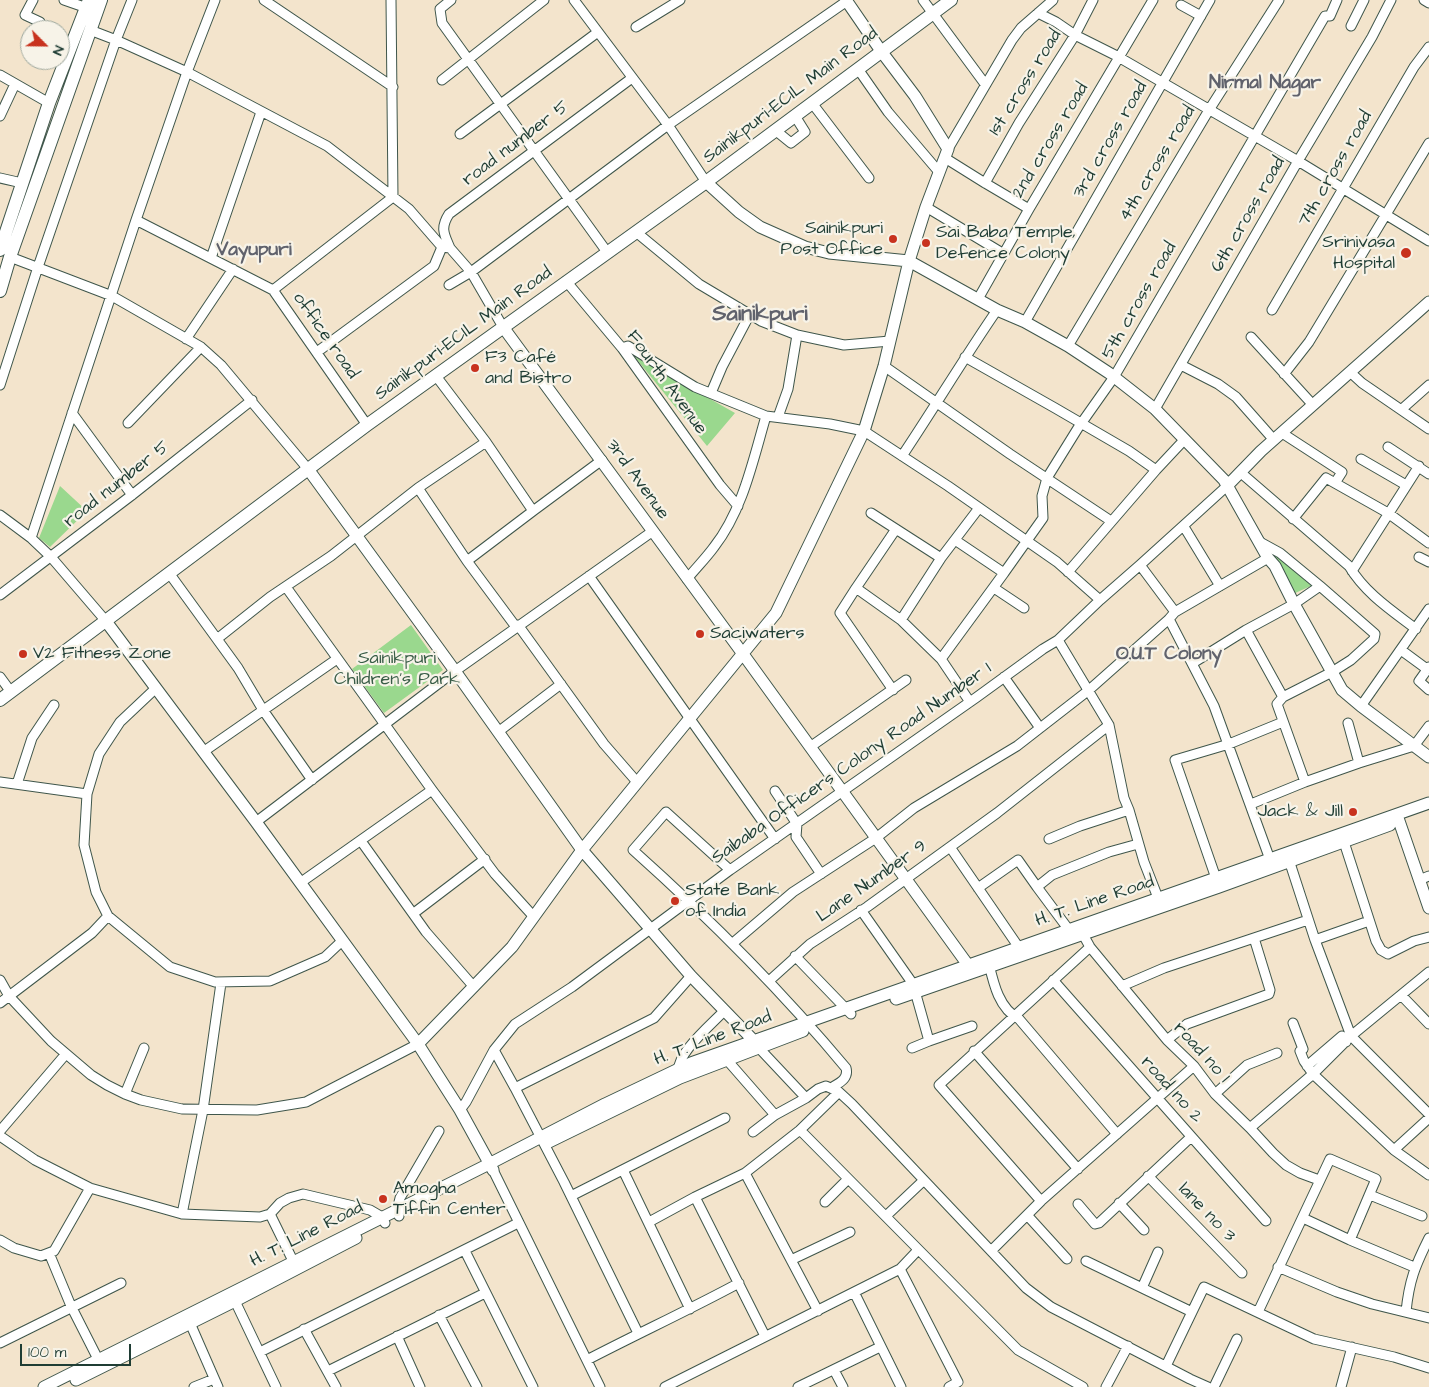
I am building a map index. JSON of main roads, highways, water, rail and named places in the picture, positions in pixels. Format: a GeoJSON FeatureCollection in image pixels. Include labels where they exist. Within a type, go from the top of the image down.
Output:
{"type":"FeatureCollection","features":[{"type":"Feature","properties":{"kind":"main road"},"geometry":{"type":"LineString","coordinates":[[5,254],[46,156],[101,0]]}},
{"type":"Feature","properties":{"kind":"main road","name":"Sainikpuri-ECIL Main Road"},"geometry":{"type":"LineString","coordinates":[[0,700],[308,469],[606,252],[706,182],[951,0]]}},
{"type":"Feature","properties":{"kind":"main road"},"geometry":{"type":"LineString","coordinates":[[0,291],[5,254],[22,183],[49,103],[88,4]]}},
{"type":"Feature","properties":{"kind":"main road"},"geometry":{"type":"LineString","coordinates":[[33,151],[46,156]]}},
{"type":"Feature","properties":{"kind":"place","name":"Sainikpuri Post Office"},"geometry":{"type":"Point","coordinates":[893,239]}},
{"type":"Feature","properties":{"kind":"place","name":"Sai Baba Temple, Defence Colony"},"geometry":{"type":"Point","coordinates":[926,243]}},
{"type":"Feature","properties":{"kind":"place","name":"Srinivasa Hospital"},"geometry":{"type":"Point","coordinates":[1406,253]}},
{"type":"Feature","properties":{"kind":"place","name":"F3 Café and Bistro"},"geometry":{"type":"Point","coordinates":[475,368]}},
{"type":"Feature","properties":{"kind":"place","name":"Saciwaters"},"geometry":{"type":"Point","coordinates":[700,634]}},
{"type":"Feature","properties":{"kind":"place","name":"V2 Fitness Zone"},"geometry":{"type":"Point","coordinates":[23,654]}},
{"type":"Feature","properties":{"kind":"place","name":"Jack & Jill"},"geometry":{"type":"Point","coordinates":[1353,812]}},
{"type":"Feature","properties":{"kind":"place","name":"State Bank of India"},"geometry":{"type":"Point","coordinates":[675,901]}},
{"type":"Feature","properties":{"kind":"place","name":"Amogha Tiffin Center"},"geometry":{"type":"Point","coordinates":[383,1199]}},
{"type":"Feature","properties":{"kind":"district","name":"Nirmal Nagar"},"geometry":{"type":"Point","coordinates":[1265,84]}},
{"type":"Feature","properties":{"kind":"district","name":"Vayupuri"},"geometry":{"type":"Point","coordinates":[254,251]}},
{"type":"Feature","properties":{"kind":"district","name":"Sainikpuri"},"geometry":{"type":"Point","coordinates":[760,315]}},
{"type":"Feature","properties":{"kind":"district","name":"O.U.T Colony"},"geometry":{"type":"Point","coordinates":[1169,655]}},
{"type":"Feature","properties":{"kind":"park label","name":"Sainikpuri Children's Park"},"geometry":{"type":"Point","coordinates":[397,670]}}]}
